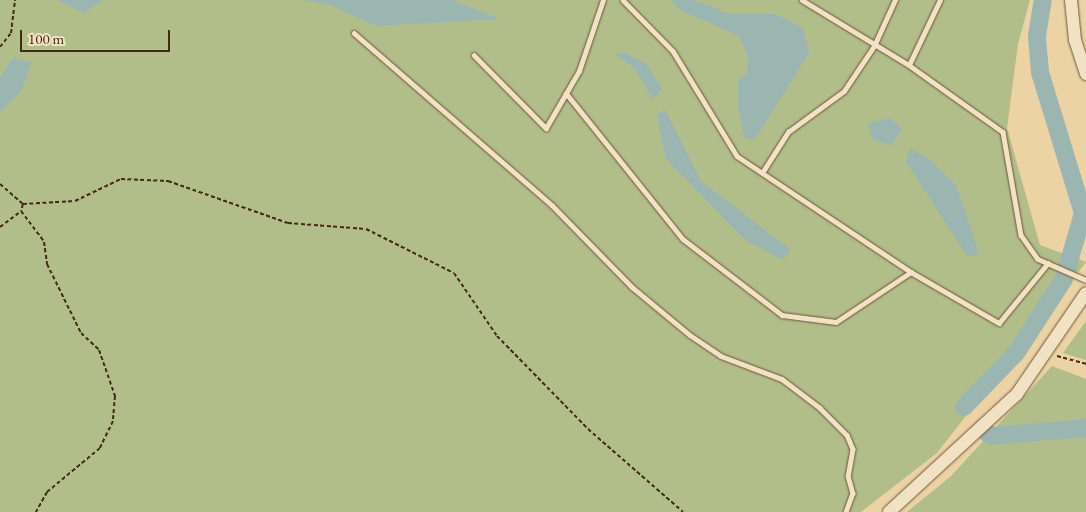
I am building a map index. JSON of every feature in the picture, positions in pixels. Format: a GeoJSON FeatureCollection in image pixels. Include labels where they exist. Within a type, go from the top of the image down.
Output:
{"type":"FeatureCollection","features":[{"type":"Feature","properties":{"kind":"street"},"geometry":{"type":"LineString","coordinates":[[1071,0],[1075,40],[1086,74]]}},
{"type":"Feature","properties":{"kind":"street"},"geometry":{"type":"LineString","coordinates":[[889,512],[1017,394],[1048,353],[1086,293]]}},
{"type":"Feature","properties":{"kind":"lane"},"geometry":{"type":"LineString","coordinates":[[474,55],[546,128],[579,71],[603,0]]}},
{"type":"Feature","properties":{"kind":"lane"},"geometry":{"type":"LineString","coordinates":[[623,0],[673,51],[737,156],[911,272],[1000,323],[1048,264]]}},
{"type":"Feature","properties":{"kind":"lane"},"geometry":{"type":"LineString","coordinates":[[802,0],[874,46],[909,65],[1003,132],[1021,235],[1038,259],[1086,280]]}},
{"type":"Feature","properties":{"kind":"lane"},"geometry":{"type":"LineString","coordinates":[[762,173],[788,132],[844,91],[874,46],[895,0]]}},
{"type":"Feature","properties":{"kind":"lane"},"geometry":{"type":"LineString","coordinates":[[909,65],[940,0]]}},
{"type":"Feature","properties":{"kind":"lane"},"geometry":{"type":"LineString","coordinates":[[354,33],[552,205],[632,287],[690,335],[721,356],[782,379],[820,408],[847,435],[853,449],[848,476],[853,493],[846,512]]}},
{"type":"Feature","properties":{"kind":"lane"},"geometry":{"type":"LineString","coordinates":[[566,93],[683,239],[782,314],[836,322],[911,272]]}},
{"type":"Feature","properties":{"kind":"path"},"geometry":{"type":"LineString","coordinates":[[0,47],[11,33],[15,0]]}},
{"type":"Feature","properties":{"kind":"path"},"geometry":{"type":"LineString","coordinates":[[0,184],[23,204],[75,201],[121,180],[168,181],[288,223],[366,229],[454,273],[497,336],[588,429],[682,512]]}},
{"type":"Feature","properties":{"kind":"path"},"geometry":{"type":"LineString","coordinates":[[0,227],[21,211],[23,204]]}},
{"type":"Feature","properties":{"kind":"path"},"geometry":{"type":"LineString","coordinates":[[21,211],[44,242],[47,264],[81,333],[99,350],[115,396],[113,421],[100,448],[47,492],[36,512]]}},
{"type":"Feature","properties":{"kind":"path"},"geometry":{"type":"LineString","coordinates":[[1048,353],[1086,364]]}},
{"type":"Feature","properties":{"kind":"green space"},"geometry":{"type":"Polygon","coordinates":[[[0,0],[1030,0],[1018,44],[1007,128],[1040,245],[1086,262],[937,453],[861,512],[0,512],[0,0]]]}},
{"type":"Feature","properties":{"kind":"green space"},"geometry":{"type":"Polygon","coordinates":[[[1086,321],[1086,360],[1063,353],[1086,321]]]}},
{"type":"Feature","properties":{"kind":"green space"},"geometry":{"type":"Polygon","coordinates":[[[1052,366],[1086,379],[1086,512],[907,512],[951,476],[1052,366]]]}},
{"type":"Feature","properties":{"kind":"water"},"geometry":{"type":"Polygon","coordinates":[[[57,0],[103,0],[83,13],[57,0]]]}},
{"type":"Feature","properties":{"kind":"water"},"geometry":{"type":"Polygon","coordinates":[[[303,0],[451,0],[501,19],[376,26],[330,5],[303,0]]]}},
{"type":"Feature","properties":{"kind":"water"},"geometry":{"type":"Polygon","coordinates":[[[671,0],[694,0],[731,14],[775,14],[803,28],[809,53],[754,141],[744,137],[738,105],[738,80],[747,73],[748,56],[739,36],[680,10],[671,0]]]}},
{"type":"Feature","properties":{"kind":"water"},"geometry":{"type":"Polygon","coordinates":[[[623,52],[646,64],[662,89],[653,99],[633,67],[615,55],[623,52]]]}},
{"type":"Feature","properties":{"kind":"water"},"geometry":{"type":"Polygon","coordinates":[[[13,58],[32,62],[21,91],[0,112],[0,78],[13,58]]]}},
{"type":"Feature","properties":{"kind":"water"},"geometry":{"type":"Polygon","coordinates":[[[665,109],[701,181],[791,250],[783,260],[746,241],[666,159],[657,115],[665,109]]]}},
{"type":"Feature","properties":{"kind":"water"},"geometry":{"type":"Polygon","coordinates":[[[890,118],[902,129],[891,146],[872,139],[868,123],[890,118]]]}},
{"type":"Feature","properties":{"kind":"water"},"geometry":{"type":"Polygon","coordinates":[[[910,148],[932,161],[956,185],[979,253],[968,257],[906,162],[910,148]]]}},
{"type":"Feature","properties":{"kind":"waterway"},"geometry":{"type":"LineString","coordinates":[[964,407],[1016,353],[1064,279],[1083,213],[1040,72],[1037,36],[1043,0]]}},
{"type":"Feature","properties":{"kind":"waterway"},"geometry":{"type":"LineString","coordinates":[[987,433],[992,436],[1086,428]]}}]}
